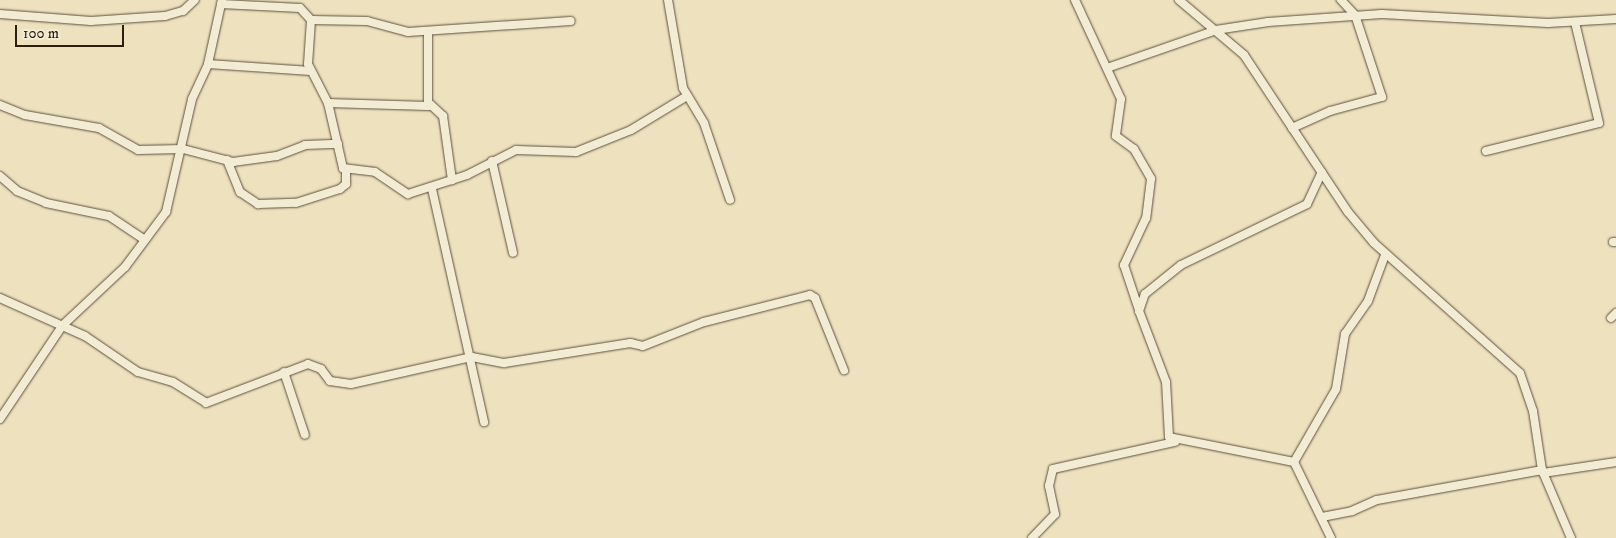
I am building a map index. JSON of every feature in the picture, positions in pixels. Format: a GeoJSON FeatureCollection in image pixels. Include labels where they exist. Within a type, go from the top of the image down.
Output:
{"type":"FeatureCollection","features":[{"type":"Feature","properties":{"kind":"street"},"geometry":{"type":"LineString","coordinates":[[0,14],[91,21],[174,15],[195,0]]}},
{"type":"Feature","properties":{"kind":"street"},"geometry":{"type":"LineString","coordinates":[[668,0],[687,96],[704,123],[730,200]]}},
{"type":"Feature","properties":{"kind":"street"},"geometry":{"type":"LineString","coordinates":[[1075,0],[1110,67],[1121,98],[1116,136],[1134,149],[1151,179],[1146,218],[1124,265],[1166,382],[1166,432],[1175,442]]}},
{"type":"Feature","properties":{"kind":"street"},"geometry":{"type":"LineString","coordinates":[[1180,0],[1216,30],[1255,69],[1322,172],[1385,255],[1520,373],[1532,411],[1542,472],[1571,538]]}},
{"type":"Feature","properties":{"kind":"street"},"geometry":{"type":"LineString","coordinates":[[1292,128],[1330,111],[1382,97],[1356,15],[1341,0]]}},
{"type":"Feature","properties":{"kind":"street"},"geometry":{"type":"LineString","coordinates":[[0,419],[63,325],[125,267],[166,212],[183,150],[192,99],[208,64],[222,2],[300,8],[311,20],[367,21],[428,33],[572,21]]}},
{"type":"Feature","properties":{"kind":"street"},"geometry":{"type":"LineString","coordinates":[[1110,67],[1216,30],[1356,15],[1575,22],[1616,19]]}},
{"type":"Feature","properties":{"kind":"street"},"geometry":{"type":"LineString","coordinates":[[227,160],[240,192],[258,204],[296,203],[340,189],[346,184],[346,170],[328,103],[311,71],[307,55],[311,20]]}},
{"type":"Feature","properties":{"kind":"street"},"geometry":{"type":"LineString","coordinates":[[1486,151],[1599,123],[1575,22]]}},
{"type":"Feature","properties":{"kind":"street"},"geometry":{"type":"LineString","coordinates":[[428,33],[430,104]]}},
{"type":"Feature","properties":{"kind":"street"},"geometry":{"type":"LineString","coordinates":[[208,64],[311,71]]}},
{"type":"Feature","properties":{"kind":"street"},"geometry":{"type":"LineString","coordinates":[[346,170],[375,172],[408,194],[432,189],[492,161],[531,148],[576,152],[631,130],[687,96]]}},
{"type":"Feature","properties":{"kind":"street"},"geometry":{"type":"LineString","coordinates":[[328,103],[430,104],[443,116],[452,180]]}},
{"type":"Feature","properties":{"kind":"street"},"geometry":{"type":"LineString","coordinates":[[0,105],[25,115],[99,128],[138,150],[183,150],[227,160],[277,156],[305,145],[338,144]]}},
{"type":"Feature","properties":{"kind":"street"},"geometry":{"type":"LineString","coordinates":[[492,161],[513,253]]}},
{"type":"Feature","properties":{"kind":"street"},"geometry":{"type":"LineString","coordinates":[[1139,311],[1145,294],[1181,265],[1307,204],[1322,172]]}},
{"type":"Feature","properties":{"kind":"street"},"geometry":{"type":"LineString","coordinates":[[0,176],[17,191],[46,204],[109,216],[145,240]]}},
{"type":"Feature","properties":{"kind":"street"},"geometry":{"type":"LineString","coordinates":[[432,189],[472,357],[484,422]]}},
{"type":"Feature","properties":{"kind":"street"},"geometry":{"type":"LineString","coordinates":[[1294,462],[1336,389],[1345,334],[1368,301],[1385,255]]}},
{"type":"Feature","properties":{"kind":"street"},"geometry":{"type":"LineString","coordinates":[[0,298],[63,325],[138,372],[172,382],[206,403],[284,372],[314,365],[330,381],[350,384],[472,357],[504,363],[630,344],[643,346],[704,322],[810,295],[815,298],[844,370]]}},
{"type":"Feature","properties":{"kind":"street"},"geometry":{"type":"LineString","coordinates":[[284,372],[305,435]]}},
{"type":"Feature","properties":{"kind":"street"},"geometry":{"type":"LineString","coordinates":[[1032,538],[1055,514],[1049,486],[1053,469],[1175,442],[1294,462]]}},
{"type":"Feature","properties":{"kind":"street"},"geometry":{"type":"LineString","coordinates":[[1294,462],[1331,538]]}},
{"type":"Feature","properties":{"kind":"street"},"geometry":{"type":"LineString","coordinates":[[1322,517],[1352,511],[1377,500],[1542,472],[1616,462]]}}]}
